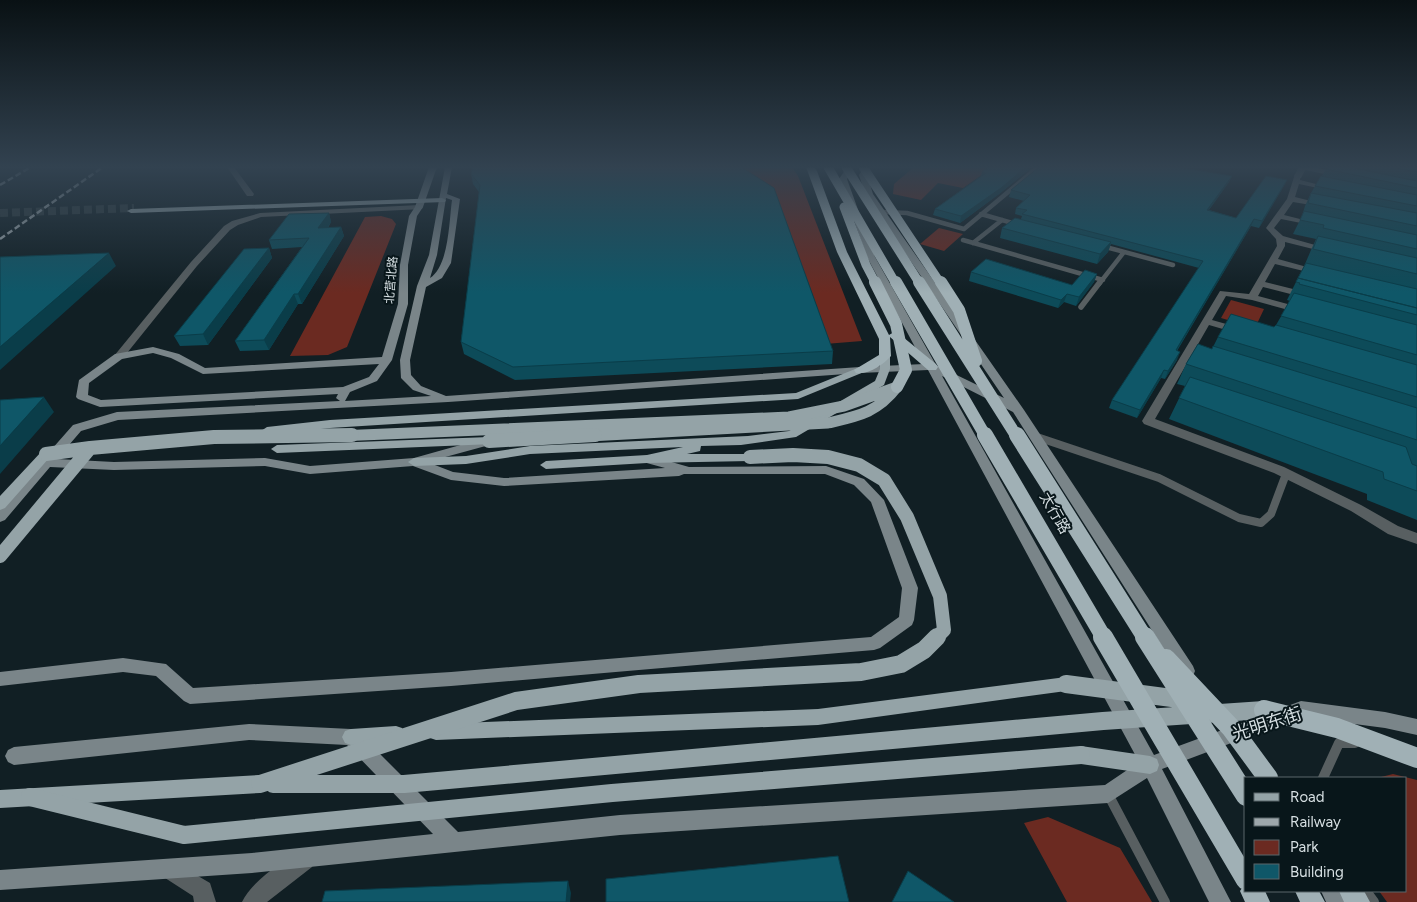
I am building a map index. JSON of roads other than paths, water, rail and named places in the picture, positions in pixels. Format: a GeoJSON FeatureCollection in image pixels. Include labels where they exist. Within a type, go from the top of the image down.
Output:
{"type":"FeatureCollection","features":[{"type":"Feature","properties":{"kind":"highway"},"geometry":{"type":"LineString","coordinates":[[826,209],[842,252],[884,338],[884,354],[872,365],[860,370]]}},
{"type":"Feature","properties":{"kind":"highway"},"geometry":{"type":"LineString","coordinates":[[845,209],[866,265],[896,324],[906,370],[897,387]]}},
{"type":"Feature","properties":{"kind":"highway","name":"太行路"},"geometry":{"type":"LineString","coordinates":[[853,209],[1244,877]]}},
{"type":"Feature","properties":{"kind":"highway","name":"太行路"},"geometry":{"type":"LineString","coordinates":[[874,209],[1244,793]]}},
{"type":"Feature","properties":{"kind":"highway"},"geometry":{"type":"LineString","coordinates":[[891,209],[959,310],[982,381]]}},
{"type":"Feature","properties":{"kind":"highway"},"geometry":{"type":"LineString","coordinates":[[874,318],[932,368]]}},
{"type":"Feature","properties":{"kind":"highway"},"geometry":{"type":"LineString","coordinates":[[1142,633],[1232,729],[1267,777]]}},
{"type":"Feature","properties":{"kind":"highway"},"geometry":{"type":"LineString","coordinates":[[1264,710],[1337,728],[1417,758]]}},
{"type":"Feature","properties":{"kind":"main road","name":"北营北路"},"geometry":{"type":"LineString","coordinates":[[120,356],[83,382],[82,397],[100,404],[345,390],[373,380],[387,360],[403,304],[404,266],[413,216],[417,209]]}},
{"type":"Feature","properties":{"kind":"main road"},"geometry":{"type":"LineString","coordinates":[[413,216],[426,209]]}},
{"type":"Feature","properties":{"kind":"main road"},"geometry":{"type":"LineString","coordinates":[[435,209],[440,214]]}},
{"type":"Feature","properties":{"kind":"main road","name":"北营北路"},"geometry":{"type":"LineString","coordinates":[[441,209],[433,255],[422,286],[405,360],[405,376],[417,388],[448,399]]}},
{"type":"Feature","properties":{"kind":"main road"},"geometry":{"type":"LineString","coordinates":[[422,286],[440,276],[447,263],[455,209]]}},
{"type":"Feature","properties":{"kind":"main road"},"geometry":{"type":"LineString","coordinates":[[854,209],[871,257],[1150,765],[1220,902]]}},
{"type":"Feature","properties":{"kind":"main road"},"geometry":{"type":"LineString","coordinates":[[881,209],[1036,437],[1255,777]]}},
{"type":"Feature","properties":{"kind":"main road"},"geometry":{"type":"LineString","coordinates":[[120,356],[153,350],[175,356],[203,371],[387,360]]}},
{"type":"Feature","properties":{"kind":"main road"},"geometry":{"type":"LineString","coordinates":[[647,459],[706,446],[792,434],[880,383],[885,369],[884,354]]}},
{"type":"Feature","properties":{"kind":"main road"},"geometry":{"type":"LineString","coordinates":[[0,517],[77,428],[117,416],[448,399],[860,370],[932,368],[1018,410]]}},
{"type":"Feature","properties":{"kind":"main road"},"geometry":{"type":"LineString","coordinates":[[0,506],[46,454],[330,424],[798,396],[860,370]]}},
{"type":"Feature","properties":{"kind":"main road"},"geometry":{"type":"LineString","coordinates":[[214,437],[338,436],[788,417],[841,409],[870,400],[897,387]]}},
{"type":"Feature","properties":{"kind":"main road"},"geometry":{"type":"LineString","coordinates":[[277,449],[489,441],[828,424],[869,412],[887,402],[897,387]]}},
{"type":"Feature","properties":{"kind":"main road"},"geometry":{"type":"LineString","coordinates":[[340,404],[345,390]]}},
{"type":"Feature","properties":{"kind":"main road"},"geometry":{"type":"LineString","coordinates":[[47,463],[114,466],[266,462],[310,470],[466,460],[530,450],[748,440]]}},
{"type":"Feature","properties":{"kind":"main road"},"geometry":{"type":"LineString","coordinates":[[414,462],[489,441]]}},
{"type":"Feature","properties":{"kind":"main road"},"geometry":{"type":"LineString","coordinates":[[0,556],[90,448]]}},
{"type":"Feature","properties":{"kind":"main road"},"geometry":{"type":"LineString","coordinates":[[260,784],[516,701],[639,684],[861,672],[901,664],[924,650],[944,630],[940,596],[908,517],[884,480],[859,465],[828,457],[647,459],[546,465]]}},
{"type":"Feature","properties":{"kind":"main road"},"geometry":{"type":"LineString","coordinates":[[647,459],[690,471]]}},
{"type":"Feature","properties":{"kind":"main road"},"geometry":{"type":"LineString","coordinates":[[0,679],[123,665],[160,669],[190,696],[461,678],[874,643],[906,620],[910,588],[877,500],[859,482],[826,470],[690,471],[504,482],[451,476],[414,462]]}},
{"type":"Feature","properties":{"kind":"main road"},"geometry":{"type":"LineString","coordinates":[[14,756],[249,732],[351,737],[531,726],[818,718],[1066,684],[1264,710]]}},
{"type":"Feature","properties":{"kind":"main road","name":"光明东街"},"geometry":{"type":"LineString","coordinates":[[1108,794],[1150,765],[1301,709],[1385,720],[1417,728]]}},
{"type":"Feature","properties":{"kind":"main road"},"geometry":{"type":"LineString","coordinates":[[0,799],[260,784],[404,784],[1103,721],[1264,710]]}},
{"type":"Feature","properties":{"kind":"main road"},"geometry":{"type":"LineString","coordinates":[[351,737],[455,842]]}},
{"type":"Feature","properties":{"kind":"main road"},"geometry":{"type":"LineString","coordinates":[[30,797],[184,835],[622,793],[1081,755],[1150,765]]}},
{"type":"Feature","properties":{"kind":"main road"},"geometry":{"type":"LineString","coordinates":[[0,880],[307,858],[620,825],[1108,794]]}},
{"type":"Feature","properties":{"kind":"street"},"geometry":{"type":"LineString","coordinates":[[120,356],[194,264],[227,228],[235,223],[260,215],[333,209]]}},
{"type":"Feature","properties":{"kind":"street"},"geometry":{"type":"LineString","coordinates":[[1284,209],[1270,228],[1274,234],[1280,238],[1335,251]]}},
{"type":"Feature","properties":{"kind":"street"},"geometry":{"type":"LineString","coordinates":[[1279,216],[1325,226]]}},
{"type":"Feature","properties":{"kind":"street"},"geometry":{"type":"LineString","coordinates":[[1252,297],[1281,246],[1280,238]]}},
{"type":"Feature","properties":{"kind":"street"},"geometry":{"type":"LineString","coordinates":[[1272,260],[1330,274]]}},
{"type":"Feature","properties":{"kind":"street"},"geometry":{"type":"LineString","coordinates":[[1259,282],[1318,299]]}},
{"type":"Feature","properties":{"kind":"street"},"geometry":{"type":"LineString","coordinates":[[1316,315],[1252,297],[1223,293],[1206,321],[1191,356],[1173,388],[1148,421],[1286,474],[1356,508],[1393,530],[1417,539]]}},
{"type":"Feature","properties":{"kind":"street"},"geometry":{"type":"LineString","coordinates":[[1206,321],[1254,335]]}},
{"type":"Feature","properties":{"kind":"street"},"geometry":{"type":"LineString","coordinates":[[253,902],[262,890],[307,858]]}},
{"type":"Feature","properties":{"kind":"street"},"geometry":{"type":"LineString","coordinates":[[169,869],[203,890],[205,902]]}},
{"type":"Feature","properties":{"kind":"lane"},"geometry":{"type":"LineString","coordinates":[[883,212],[906,213],[964,229],[987,209]]}},
{"type":"Feature","properties":{"kind":"lane"},"geometry":{"type":"LineString","coordinates":[[981,214],[1030,227]]}},
{"type":"Feature","properties":{"kind":"lane"},"geometry":{"type":"LineString","coordinates":[[973,243],[1002,220]]}},
{"type":"Feature","properties":{"kind":"lane"},"geometry":{"type":"LineString","coordinates":[[962,240],[1103,280]]}},
{"type":"Feature","properties":{"kind":"lane"},"geometry":{"type":"LineString","coordinates":[[1096,245],[1173,265]]}},
{"type":"Feature","properties":{"kind":"lane"},"geometry":{"type":"LineString","coordinates":[[1081,307],[1124,252]]}},
{"type":"Feature","properties":{"kind":"lane"},"geometry":{"type":"LineString","coordinates":[[1036,437],[1158,478],[1239,518],[1261,523],[1271,514],[1286,474]]}},
{"type":"Feature","properties":{"kind":"lane"},"geometry":{"type":"LineString","coordinates":[[1323,777],[1340,743],[1395,743],[1417,751]]}},
{"type":"Feature","properties":{"kind":"lane"},"geometry":{"type":"LineString","coordinates":[[1108,794],[1165,902]]}},
{"type":"Feature","properties":{"kind":"tunnel"},"geometry":{"type":"LineString","coordinates":[[0,213],[105,209]]}},
{"type":"Feature","properties":{"kind":"railway"},"geometry":{"type":"LineString","coordinates":[[0,239],[43,209]]}}]}
